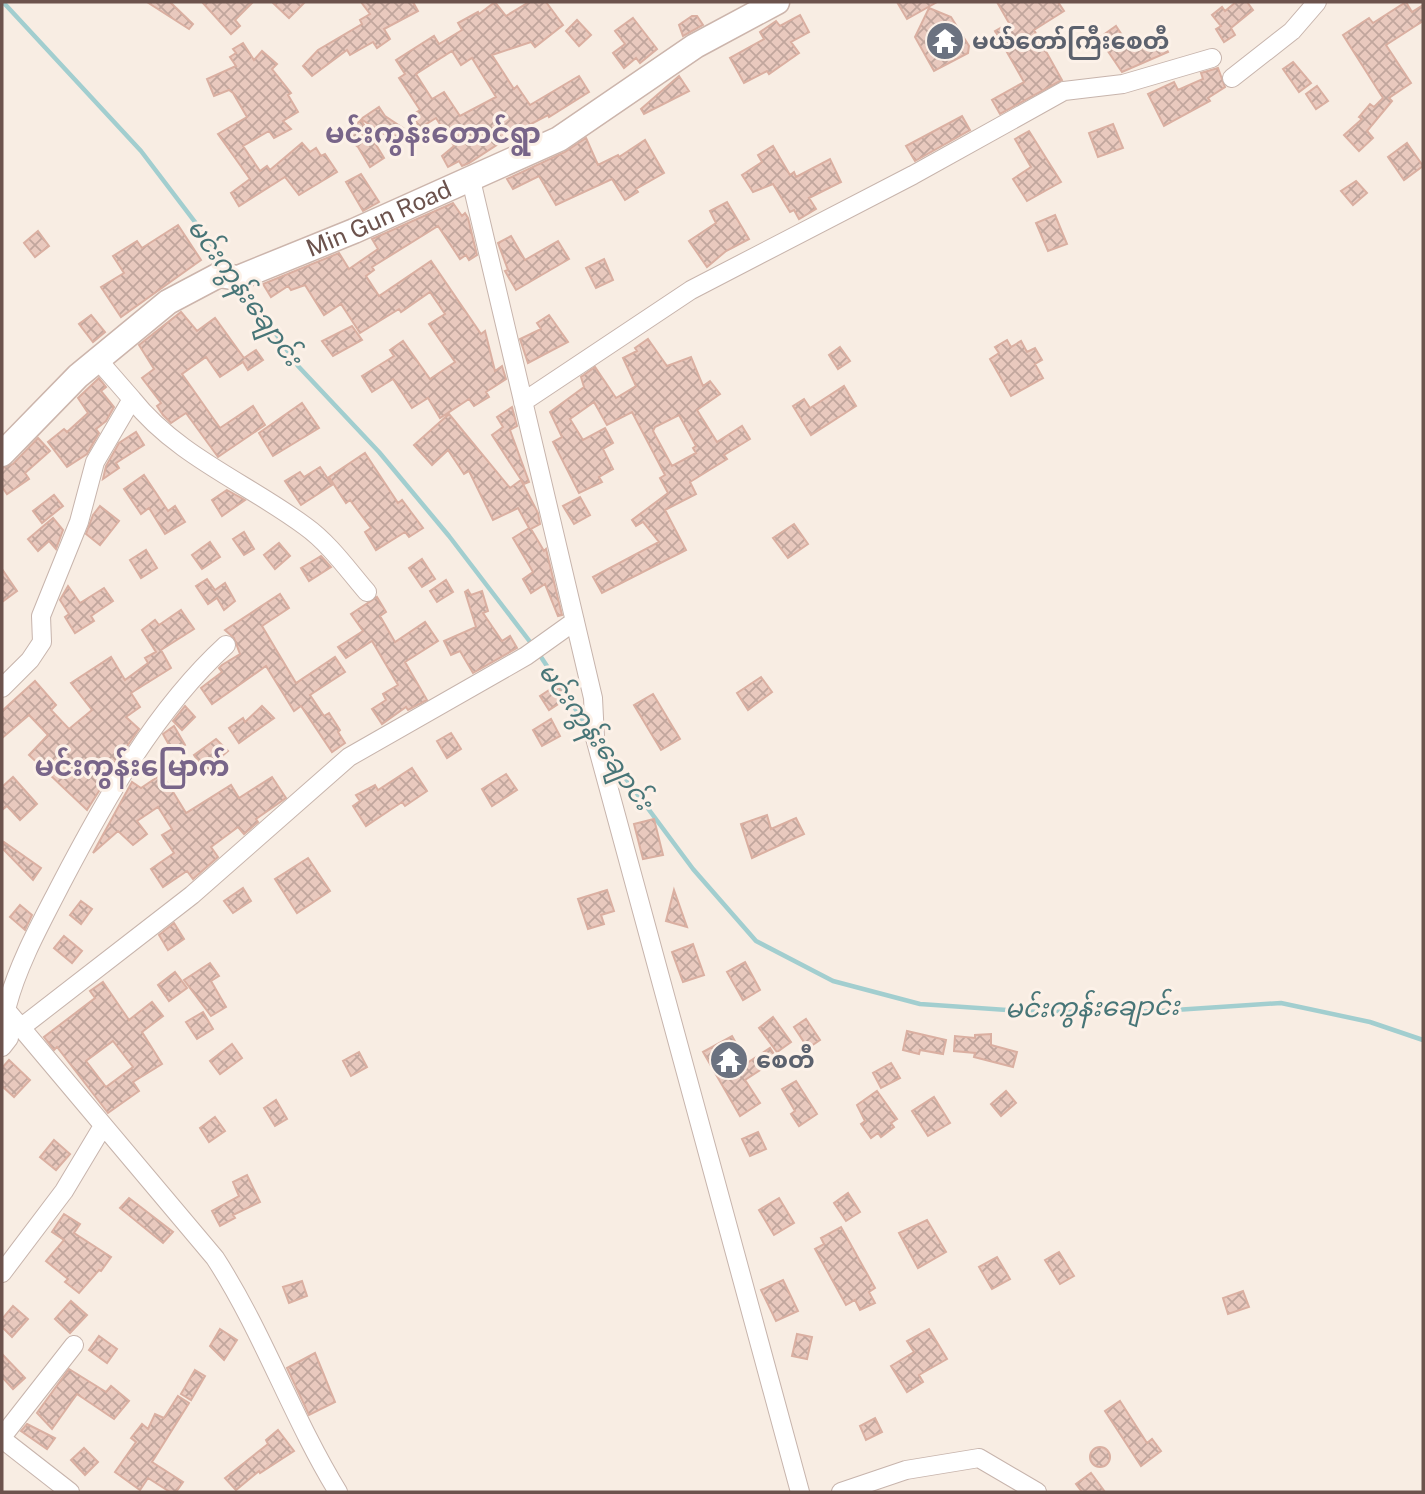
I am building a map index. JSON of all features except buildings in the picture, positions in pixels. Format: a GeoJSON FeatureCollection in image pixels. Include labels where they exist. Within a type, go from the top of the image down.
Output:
{"type":"FeatureCollection","features":[{"type":"Feature","properties":{"kind":"street","name":"Min Gun Road"},"geometry":{"type":"LineString","coordinates":[[2,454],[98,360],[168,302],[219,275],[238,278],[471,180],[559,139],[695,46],[777,2]]}},
{"type":"Feature","properties":{"kind":"street"},"geometry":{"type":"LineString","coordinates":[[1231,78],[1292,32],[1317,2]]}},
{"type":"Feature","properties":{"kind":"street"},"geometry":{"type":"LineString","coordinates":[[523,402],[691,290],[914,175],[1064,91],[1123,85],[1212,58]]}},
{"type":"Feature","properties":{"kind":"street"},"geometry":{"type":"LineString","coordinates":[[471,180],[593,698],[595,738],[800,1492]]}},
{"type":"Feature","properties":{"kind":"street"},"geometry":{"type":"LineString","coordinates":[[98,360],[147,418],[193,455],[306,526],[367,592]]}},
{"type":"Feature","properties":{"kind":"street"},"geometry":{"type":"LineString","coordinates":[[2,688],[30,660],[42,642],[41,615],[79,522],[95,462],[132,399]]}},
{"type":"Feature","properties":{"kind":"street"},"geometry":{"type":"LineString","coordinates":[[23,1026],[192,895],[349,757],[526,656],[575,621]]}},
{"type":"Feature","properties":{"kind":"street"},"geometry":{"type":"LineString","coordinates":[[2,1047],[9,1038],[4,1007],[34,936],[92,824],[158,722],[204,665],[226,645]]}},
{"type":"Feature","properties":{"kind":"street"},"geometry":{"type":"LineString","coordinates":[[4,1007],[23,1026],[37,1049],[215,1258],[234,1287],[300,1424],[338,1492]]}},
{"type":"Feature","properties":{"kind":"street"},"geometry":{"type":"LineString","coordinates":[[2,1273],[64,1191],[103,1125]]}},
{"type":"Feature","properties":{"kind":"street"},"geometry":{"type":"LineString","coordinates":[[71,1492],[2,1438],[74,1345]]}},
{"type":"Feature","properties":{"kind":"street"},"geometry":{"type":"LineString","coordinates":[[841,1492],[906,1470],[979,1458],[1037,1492]]}},
{"type":"Feature","properties":{"kind":"waterway","name":"မင်းကွန်းချောင်း"},"geometry":{"type":"LineString","coordinates":[[3,2],[141,151],[230,268]]}},
{"type":"Feature","properties":{"kind":"waterway","name":"မင်းကွန်းချောင်း"},"geometry":{"type":"LineString","coordinates":[[243,286],[298,366],[379,452],[449,536],[534,647]]}},
{"type":"Feature","properties":{"kind":"waterway","name":"မင်းကွန်းချောင်း"},"geometry":{"type":"LineString","coordinates":[[539,654],[588,728]]}},
{"type":"Feature","properties":{"kind":"waterway","name":"မင်းကွန်းချောင်း"},"geometry":{"type":"LineString","coordinates":[[606,752],[693,869],[756,941],[833,981],[920,1004],[1038,1012],[1160,1011],[1281,1003],[1370,1022],[1423,1040]]}},
{"type":"Feature","properties":{"kind":"place","name":"မယ်တော်ကြီးစေတီ"},"geometry":{"type":"Point","coordinates":[945,41]}},
{"type":"Feature","properties":{"kind":"place","name":"စေတီ"},"geometry":{"type":"Point","coordinates":[729,1060]}},
{"type":"Feature","properties":{"kind":"district","name":"မင်းကွန်းတောင်ရွာ"},"geometry":{"type":"Point","coordinates":[433,133]}},
{"type":"Feature","properties":{"kind":"district","name":"မင်းကွန်းမြောက်"},"geometry":{"type":"Point","coordinates":[132,766]}}]}
